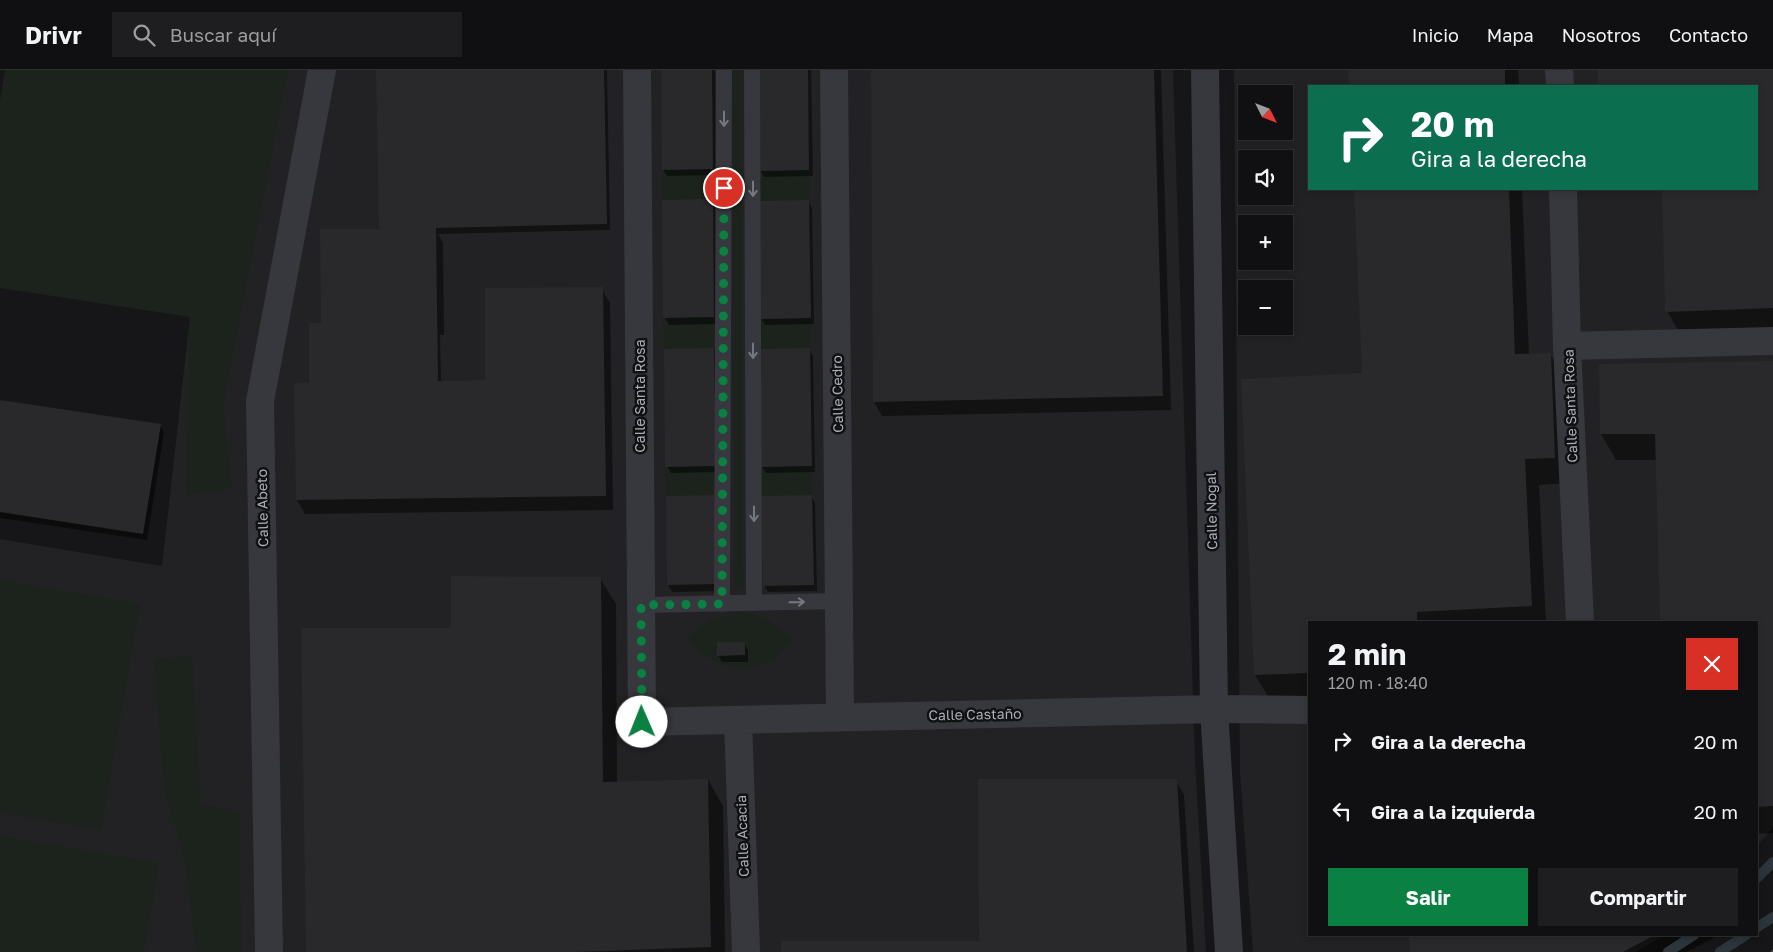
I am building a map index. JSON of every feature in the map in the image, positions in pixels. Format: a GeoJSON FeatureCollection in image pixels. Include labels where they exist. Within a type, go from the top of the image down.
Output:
{"type":"FeatureCollection","features":[{"type":"Feature","properties":{"kind":"street","name":"Calle Abeto"},"geometry":{"type":"LineString","coordinates":[[269,952],[260,400],[322,70]]}},
{"type":"Feature","properties":{"kind":"street","name":"Calle Santa Rosa"},"geometry":{"type":"LineString","coordinates":[[637,70],[642,722]]}},
{"type":"Feature","properties":{"kind":"street","name":"Calle Cedro"},"geometry":{"type":"LineString","coordinates":[[834,70],[840,717]]}},
{"type":"Feature","properties":{"kind":"street","name":"Calle Nogal"},"geometry":{"type":"LineString","coordinates":[[1204,70],[1214,709],[1228,952]]}},
{"type":"Feature","properties":{"kind":"street"},"geometry":{"type":"LineString","coordinates":[[1559,70],[1560,85]]}},
{"type":"Feature","properties":{"kind":"street","name":"Calle Santa Rosa"},"geometry":{"type":"LineString","coordinates":[[1563,190],[1580,621]]}},
{"type":"Feature","properties":{"kind":"street"},"geometry":{"type":"LineString","coordinates":[[1568,346],[1773,341]]}},
{"type":"Feature","properties":{"kind":"street","name":"Calle Castaño"},"geometry":{"type":"LineString","coordinates":[[642,722],[1214,709],[1308,710]]}},
{"type":"Feature","properties":{"kind":"street","name":"Calle Acacia"},"geometry":{"type":"LineString","coordinates":[[738,720],[746,952]]}},
{"type":"Feature","properties":{"kind":"lane"},"geometry":{"type":"LineString","coordinates":[[722,604],[724,70]]}},
{"type":"Feature","properties":{"kind":"lane"},"geometry":{"type":"LineString","coordinates":[[752,70],[754,603]]}},
{"type":"Feature","properties":{"kind":"lane"},"geometry":{"type":"LineString","coordinates":[[641,605],[839,601]]}},
{"type":"Feature","properties":{"kind":"shaded area"},"geometry":{"type":"Polygon","coordinates":[[[5,70],[288,70],[223,405],[232,488],[186,495],[190,317],[0,288],[0,100],[5,70]]]}},
{"type":"Feature","properties":{"kind":"shaded area"},"geometry":{"type":"Polygon","coordinates":[[[236,70],[1173,70],[1195,760],[1206,952],[0,952],[0,539],[162,566],[190,317],[236,70]]]}},
{"type":"Feature","properties":{"kind":"shaded area"},"geometry":{"type":"Polygon","coordinates":[[[732,70],[740,70],[743,587],[735,587],[732,70]]]}},
{"type":"Feature","properties":{"kind":"shaded area"},"geometry":{"type":"Polygon","coordinates":[[[1234,70],[1773,70],[1773,827],[1758,845],[1758,621],[1308,621],[1308,936],[1664,936],[1635,952],[1253,952],[1240,772],[1234,70]]]}},
{"type":"Feature","properties":{"kind":"shaded area"},"geometry":{"type":"Polygon","coordinates":[[[713,169],[713,199],[662,200],[662,170],[713,169]]]}},
{"type":"Feature","properties":{"kind":"shaded area"},"geometry":{"type":"Polygon","coordinates":[[[809,170],[809,200],[758,201],[759,171],[809,170]]]}},
{"type":"Feature","properties":{"kind":"shaded area"},"geometry":{"type":"Polygon","coordinates":[[[714,317],[714,348],[664,349],[663,318],[714,317]]]}},
{"type":"Feature","properties":{"kind":"shaded area"},"geometry":{"type":"Polygon","coordinates":[[[811,318],[810,348],[759,349],[760,319],[811,318]]]}},
{"type":"Feature","properties":{"kind":"shaded area"},"geometry":{"type":"Polygon","coordinates":[[[716,466],[716,495],[666,496],[665,467],[716,466]]]}},
{"type":"Feature","properties":{"kind":"shaded area"},"geometry":{"type":"Polygon","coordinates":[[[812,466],[812,495],[761,496],[761,467],[812,466]]]}},
{"type":"Feature","properties":{"kind":"shaded area"},"geometry":{"type":"Polygon","coordinates":[[[0,580],[140,604],[101,830],[0,813],[0,580]]]}},
{"type":"Feature","properties":{"kind":"shaded area"},"geometry":{"type":"Polygon","coordinates":[[[741,612],[766,618],[793,639],[776,658],[752,668],[729,668],[703,655],[687,638],[711,620],[741,612]]]}},
{"type":"Feature","properties":{"kind":"shaded area"},"geometry":{"type":"Polygon","coordinates":[[[192,656],[201,804],[240,812],[241,952],[196,952],[186,868],[164,787],[154,659],[192,656]]]}},
{"type":"Feature","properties":{"kind":"shaded area"},"geometry":{"type":"Polygon","coordinates":[[[0,836],[159,863],[144,952],[0,952],[0,836]]]}},
{"type":"Feature","properties":{"kind":"building"},"geometry":{"type":"Polygon","coordinates":[[[376,70],[604,70],[607,224],[436,228],[438,381],[485,380],[485,288],[603,287],[606,496],[296,500],[294,383],[309,383],[309,323],[321,323],[320,229],[379,229],[376,70]]]}},
{"type":"Feature","properties":{"kind":"building"},"geometry":{"type":"Polygon","coordinates":[[[661,70],[712,70],[713,169],[662,170],[661,70]]]}},
{"type":"Feature","properties":{"kind":"building"},"geometry":{"type":"Polygon","coordinates":[[[757,70],[808,70],[809,170],[759,171],[757,70]]]}},
{"type":"Feature","properties":{"kind":"building"},"geometry":{"type":"Polygon","coordinates":[[[871,70],[1154,70],[1163,396],[873,402],[871,70]]]}},
{"type":"Feature","properties":{"kind":"building"},"geometry":{"type":"Polygon","coordinates":[[[1348,70],[1505,70],[1505,85],[1349,85],[1348,70]]]}},
{"type":"Feature","properties":{"kind":"building"},"geometry":{"type":"Polygon","coordinates":[[[1598,70],[1773,70],[1773,308],[1665,312],[1662,190],[1758,190],[1758,85],[1598,85],[1598,70]]]}},
{"type":"Feature","properties":{"kind":"building"},"geometry":{"type":"Polygon","coordinates":[[[1354,190],[1509,190],[1515,354],[1551,353],[1555,458],[1525,459],[1532,606],[1417,612],[1417,621],[1308,621],[1308,673],[1254,675],[1241,379],[1362,373],[1354,190]]]}},
{"type":"Feature","properties":{"kind":"building"},"geometry":{"type":"Polygon","coordinates":[[[713,199],[714,317],[663,318],[662,200],[713,199]]]}},
{"type":"Feature","properties":{"kind":"building"},"geometry":{"type":"Polygon","coordinates":[[[809,200],[811,318],[760,319],[758,201],[809,200]]]}},
{"type":"Feature","properties":{"kind":"building"},"geometry":{"type":"Polygon","coordinates":[[[714,348],[716,466],[665,467],[664,349],[714,348]]]}},
{"type":"Feature","properties":{"kind":"building"},"geometry":{"type":"Polygon","coordinates":[[[810,348],[812,466],[761,467],[759,349],[810,348]]]}},
{"type":"Feature","properties":{"kind":"building"},"geometry":{"type":"Polygon","coordinates":[[[1773,361],[1773,806],[1758,807],[1758,621],[1660,621],[1655,434],[1600,434],[1599,364],[1773,361]]]}},
{"type":"Feature","properties":{"kind":"building"},"geometry":{"type":"Polygon","coordinates":[[[0,400],[161,424],[143,534],[0,512],[0,400]]]}},
{"type":"Feature","properties":{"kind":"building"},"geometry":{"type":"Polygon","coordinates":[[[716,495],[718,584],[667,585],[666,496],[716,495]]]}},
{"type":"Feature","properties":{"kind":"building"},"geometry":{"type":"Polygon","coordinates":[[[812,495],[814,585],[763,586],[761,496],[812,495]]]}},
{"type":"Feature","properties":{"kind":"building"},"geometry":{"type":"Polygon","coordinates":[[[451,576],[601,577],[603,782],[708,779],[711,947],[576,952],[306,952],[301,628],[451,628],[451,576]]]}},
{"type":"Feature","properties":{"kind":"building"},"geometry":{"type":"Polygon","coordinates":[[[717,642],[745,642],[745,655],[717,656],[717,642]]]}},
{"type":"Feature","properties":{"kind":"building"},"geometry":{"type":"Polygon","coordinates":[[[978,779],[1177,779],[1187,952],[781,952],[781,941],[979,941],[978,779]]]}},
{"type":"Feature","properties":{"kind":"building"},"geometry":{"type":"Polygon","coordinates":[[[1409,936],[1653,936],[1623,952],[1410,952],[1409,936]]]}},
{"type":"Feature","properties":{"kind":"waterway"},"geometry":{"type":"LineString","coordinates":[[1758,877],[1773,862]]}},
{"type":"Feature","properties":{"kind":"waterway"},"geometry":{"type":"LineString","coordinates":[[1758,927],[1773,917]]}},
{"type":"Feature","properties":{"kind":"waterway"},"geometry":{"type":"LineString","coordinates":[[1668,952],[1692,936]]}},
{"type":"Feature","properties":{"kind":"waterway"},"geometry":{"type":"LineString","coordinates":[[1720,952],[1744,936]]}},
{"type":"Feature","properties":{"kind":"route"},"geometry":{"type":"LineString","coordinates":[[642,722],[641,605],[722,604],[724,188]]}}]}
